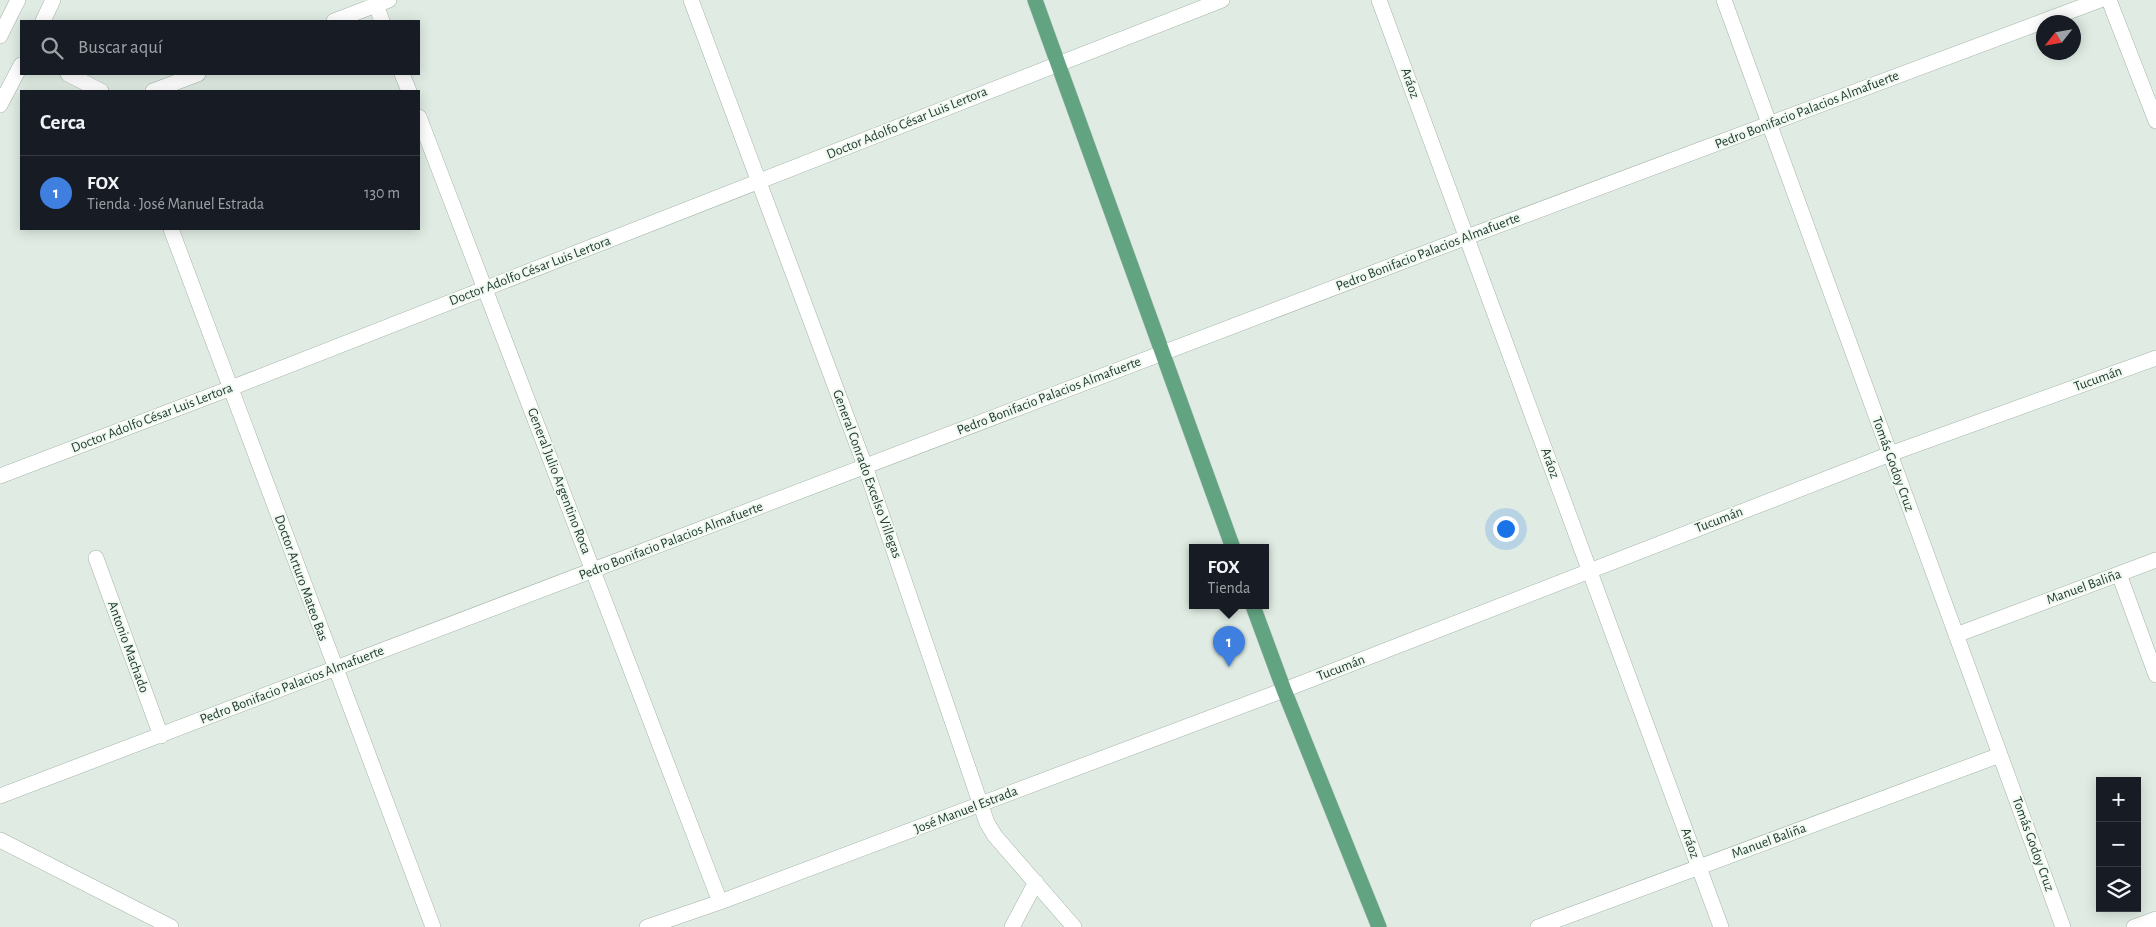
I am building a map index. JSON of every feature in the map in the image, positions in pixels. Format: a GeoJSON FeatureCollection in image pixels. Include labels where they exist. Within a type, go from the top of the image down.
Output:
{"type":"FeatureCollection","features":[{"type":"Feature","properties":{"kind":"main road"},"geometry":{"type":"LineString","coordinates":[[1035,0],[1231,544]]}},
{"type":"Feature","properties":{"kind":"main road"},"geometry":{"type":"LineString","coordinates":[[1254,609],[1377,926]]}},
{"type":"Feature","properties":{"kind":"street"},"geometry":{"type":"LineString","coordinates":[[0,36],[18,0]]}},
{"type":"Feature","properties":{"kind":"street"},"geometry":{"type":"LineString","coordinates":[[43,20],[53,0]]}},
{"type":"Feature","properties":{"kind":"street","name":"General Conrado Excelso Villegas"},"geometry":{"type":"LineString","coordinates":[[691,0],[865,466],[980,805],[995,836],[1074,927]]}},
{"type":"Feature","properties":{"kind":"street","name":"Doctor Adolfo César Luis Lertora"},"geometry":{"type":"LineString","coordinates":[[0,476],[231,388],[1222,0]]}},
{"type":"Feature","properties":{"kind":"street","name":"Aráoz"},"geometry":{"type":"LineString","coordinates":[[1379,0],[1721,927]]}},
{"type":"Feature","properties":{"kind":"street","name":"Tomás Godoy Cruz"},"geometry":{"type":"LineString","coordinates":[[1724,0],[2063,927]]}},
{"type":"Feature","properties":{"kind":"street","name":"Pedro Bonifacio Palacios Almafuerte"},"geometry":{"type":"LineString","coordinates":[[0,796],[1467,237],[2100,0]]}},
{"type":"Feature","properties":{"kind":"street"},"geometry":{"type":"LineString","coordinates":[[2109,0],[2156,121]]}},
{"type":"Feature","properties":{"kind":"street"},"geometry":{"type":"LineString","coordinates":[[336,20],[380,2],[382,20]]}},
{"type":"Feature","properties":{"kind":"street"},"geometry":{"type":"LineString","coordinates":[[0,105],[20,66]]}},
{"type":"Feature","properties":{"kind":"street"},"geometry":{"type":"LineString","coordinates":[[70,75],[100,90]]}},
{"type":"Feature","properties":{"kind":"street"},"geometry":{"type":"LineString","coordinates":[[156,90],[195,75]]}},
{"type":"Feature","properties":{"kind":"street"},"geometry":{"type":"LineString","coordinates":[[402,75],[409,90]]}},
{"type":"Feature","properties":{"kind":"street","name":"General Julio Argentino Roca"},"geometry":{"type":"LineString","coordinates":[[420,120],[720,902]]}},
{"type":"Feature","properties":{"kind":"street","name":"Doctor Arturo Mateo Bas"},"geometry":{"type":"LineString","coordinates":[[171,230],[433,927]]}},
{"type":"Feature","properties":{"kind":"street","name":"Tucumán"},"geometry":{"type":"LineString","coordinates":[[1284,690],[1890,454],[2156,358]]}},
{"type":"Feature","properties":{"kind":"street","name":"Antonio Machado"},"geometry":{"type":"LineString","coordinates":[[96,558],[161,736]]}},
{"type":"Feature","properties":{"kind":"street","name":"Manuel Baliña"},"geometry":{"type":"LineString","coordinates":[[1956,635],[2156,560]]}},
{"type":"Feature","properties":{"kind":"street"},"geometry":{"type":"LineString","coordinates":[[2119,574],[2156,675]]}},
{"type":"Feature","properties":{"kind":"street","name":"José Manuel Estrada"},"geometry":{"type":"LineString","coordinates":[[653,926],[1284,690]]}},
{"type":"Feature","properties":{"kind":"street","name":"Manuel Baliña"},"geometry":{"type":"LineString","coordinates":[[1538,927],[2000,755]]}},
{"type":"Feature","properties":{"kind":"street"},"geometry":{"type":"LineString","coordinates":[[0,840],[170,927]]}},
{"type":"Feature","properties":{"kind":"street"},"geometry":{"type":"LineString","coordinates":[[1012,927],[1036,882]]}},
{"type":"Feature","properties":{"kind":"street"},"geometry":{"type":"LineString","coordinates":[[2134,927],[2156,919]]}},
{"type":"Feature","properties":{"kind":"place","name":"FOX"},"geometry":{"type":"Point","coordinates":[1229,667]}}]}
